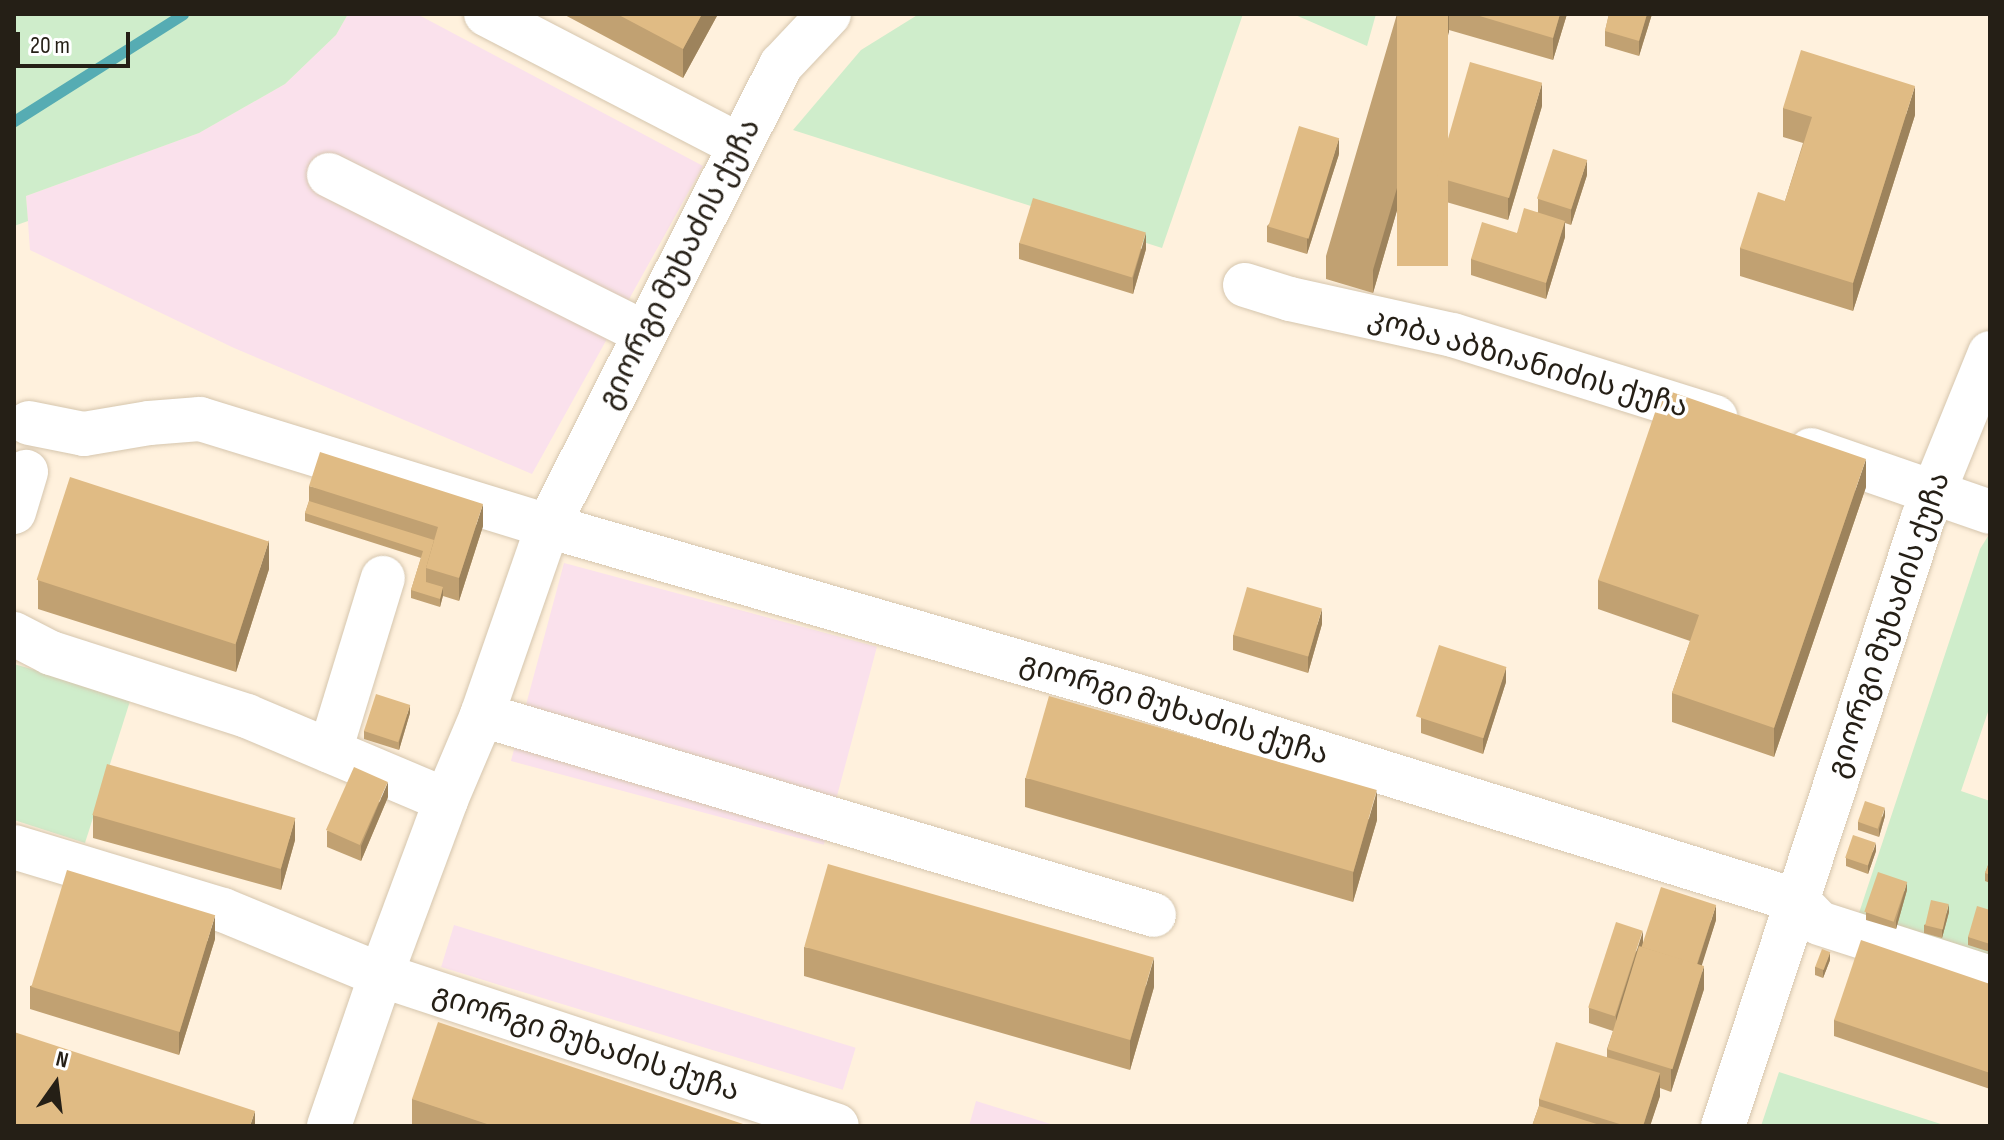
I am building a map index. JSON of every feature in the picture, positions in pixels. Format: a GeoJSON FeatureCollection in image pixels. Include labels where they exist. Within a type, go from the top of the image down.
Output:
{"type":"FeatureCollection","features":[{"type":"Feature","properties":{"kind":"street"},"geometry":{"type":"LineString","coordinates":[[486,14],[739,145]]}},
{"type":"Feature","properties":{"kind":"street"},"geometry":{"type":"LineString","coordinates":[[781,65],[808,14]]}},
{"type":"Feature","properties":{"kind":"street","name":"გიორგი მუხაძის ქუჩა"},"geometry":{"type":"LineString","coordinates":[[329,1126],[381,975],[446,800],[482,715],[548,526],[781,65],[829,14]]}},
{"type":"Feature","properties":{"kind":"street"},"geometry":{"type":"LineString","coordinates":[[329,175],[644,333]]}},
{"type":"Feature","properties":{"kind":"street","name":"კობა აბზიანიძის ქუჩა"},"geometry":{"type":"LineString","coordinates":[[1245,285],[1290,299],[1453,335],[1762,434],[1990,512]]}},
{"type":"Feature","properties":{"kind":"street","name":"გიორგი მუხაძის ქუჩა"},"geometry":{"type":"LineString","coordinates":[[1723,1126],[1932,493],[1990,353]]}},
{"type":"Feature","properties":{"kind":"street"},"geometry":{"type":"LineString","coordinates":[[29,423],[84,434],[149,423],[200,419],[548,526]]}},
{"type":"Feature","properties":{"kind":"street","name":"გიორგი მუხაძის ქუჩა"},"geometry":{"type":"LineString","coordinates":[[548,526],[1137,696],[1798,901]]}},
{"type":"Feature","properties":{"kind":"street"},"geometry":{"type":"LineString","coordinates":[[330,751],[383,578]]}},
{"type":"Feature","properties":{"kind":"street"},"geometry":{"type":"LineString","coordinates":[[14,634],[51,653],[247,716],[446,800]]}},
{"type":"Feature","properties":{"kind":"street"},"geometry":{"type":"LineString","coordinates":[[482,715],[1154,915]]}},
{"type":"Feature","properties":{"kind":"street"},"geometry":{"type":"LineString","coordinates":[[14,847],[223,910],[381,975]]}},
{"type":"Feature","properties":{"kind":"street"},"geometry":{"type":"LineString","coordinates":[[1798,901],[1819,923],[1990,978]]}},
{"type":"Feature","properties":{"kind":"street","name":"გიორგი მუხაძის ქუჩა"},"geometry":{"type":"LineString","coordinates":[[381,975],[837,1126]]}},
{"type":"Feature","properties":{"kind":"shaded area"},"geometry":{"type":"Polygon","coordinates":[[[348,14],[417,14],[703,166],[532,474],[234,348],[30,250],[26,196],[199,133],[285,84],[336,35],[348,14]]]}},
{"type":"Feature","properties":{"kind":"shaded area"},"geometry":{"type":"Polygon","coordinates":[[[564,563],[877,647],[824,845],[511,761],[564,563]]]}},
{"type":"Feature","properties":{"kind":"shaded area"},"geometry":{"type":"Polygon","coordinates":[[[454,925],[856,1048],[843,1090],[441,967],[454,925]]]}},
{"type":"Feature","properties":{"kind":"shaded area"},"geometry":{"type":"Polygon","coordinates":[[[976,1101],[1057,1126],[969,1126],[976,1101]]]}},
{"type":"Feature","properties":{"kind":"green space"},"geometry":{"type":"Polygon","coordinates":[[[14,14],[348,14],[336,35],[285,84],[199,133],[26,196],[28,221],[14,226],[14,14]]]}},
{"type":"Feature","properties":{"kind":"green space"},"geometry":{"type":"Polygon","coordinates":[[[919,14],[1243,14],[1162,248],[793,130],[861,50],[919,14]]]}},
{"type":"Feature","properties":{"kind":"green space"},"geometry":{"type":"Polygon","coordinates":[[[1293,14],[1376,14],[1367,46],[1293,14]]]}},
{"type":"Feature","properties":{"kind":"green space"},"geometry":{"type":"Polygon","coordinates":[[[1990,533],[1990,706],[1961,791],[1990,801],[1990,961],[1857,919],[1980,549],[1990,533]]]}},
{"type":"Feature","properties":{"kind":"green space"},"geometry":{"type":"Polygon","coordinates":[[[14,664],[131,698],[85,843],[14,820],[14,664]]]}},
{"type":"Feature","properties":{"kind":"green space"},"geometry":{"type":"Polygon","coordinates":[[[1779,1072],[1947,1126],[1761,1126],[1779,1072]]]}},
{"type":"Feature","properties":{"kind":"building"},"geometry":{"type":"Polygon","coordinates":[[[617,14],[702,14],[683,49],[617,14]]]}},
{"type":"Feature","properties":{"kind":"building"},"geometry":{"type":"Polygon","coordinates":[[[1397,14],[1448,14],[1448,266],[1397,266],[1397,14]]]}},
{"type":"Feature","properties":{"kind":"building"},"geometry":{"type":"Polygon","coordinates":[[[1473,14],[1560,14],[1553,38],[1473,14]]]}},
{"type":"Feature","properties":{"kind":"building"},"geometry":{"type":"Polygon","coordinates":[[[1609,14],[1647,14],[1639,41],[1605,31],[1609,14]]]}},
{"type":"Feature","properties":{"kind":"building"},"geometry":{"type":"Polygon","coordinates":[[[1801,50],[1915,86],[1853,283],[1740,248],[1758,192],[1785,201],[1812,117],[1783,108],[1801,50]]]}},
{"type":"Feature","properties":{"kind":"building"},"geometry":{"type":"Polygon","coordinates":[[[1470,62],[1542,83],[1509,198],[1437,177],[1470,62]]]}},
{"type":"Feature","properties":{"kind":"building"},"geometry":{"type":"Polygon","coordinates":[[[1299,126],[1339,138],[1308,239],[1268,226],[1299,126]]]}},
{"type":"Feature","properties":{"kind":"building"},"geometry":{"type":"Polygon","coordinates":[[[1553,149],[1587,160],[1571,210],[1537,198],[1553,149]]]}},
{"type":"Feature","properties":{"kind":"building"},"geometry":{"type":"Polygon","coordinates":[[[1033,198],[1146,232],[1132,277],[1019,243],[1033,198]]]}},
{"type":"Feature","properties":{"kind":"building"},"geometry":{"type":"Polygon","coordinates":[[[1524,208],[1565,221],[1546,283],[1471,259],[1482,222],[1517,233],[1524,208]]]}},
{"type":"Feature","properties":{"kind":"building"},"geometry":{"type":"Polygon","coordinates":[[[1663,389],[1866,459],[1774,728],[1672,693],[1699,615],[1598,580],[1663,389]]]}},
{"type":"Feature","properties":{"kind":"building"},"geometry":{"type":"Polygon","coordinates":[[[320,452],[483,504],[459,578],[426,568],[438,527],[309,486],[320,452]]]}},
{"type":"Feature","properties":{"kind":"building"},"geometry":{"type":"Polygon","coordinates":[[[70,477],[269,542],[235,644],[37,580],[70,477]]]}},
{"type":"Feature","properties":{"kind":"building"},"geometry":{"type":"Polygon","coordinates":[[[309,501],[434,540],[426,568],[426,582],[443,587],[440,599],[411,590],[423,551],[305,513],[309,501]]]}},
{"type":"Feature","properties":{"kind":"building"},"geometry":{"type":"Polygon","coordinates":[[[1247,587],[1322,608],[1308,657],[1233,635],[1247,587]]]}},
{"type":"Feature","properties":{"kind":"building"},"geometry":{"type":"Polygon","coordinates":[[[1439,645],[1507,667],[1483,738],[1416,716],[1439,645]]]}},
{"type":"Feature","properties":{"kind":"building"},"geometry":{"type":"Polygon","coordinates":[[[376,694],[410,705],[398,742],[364,731],[376,694]]]}},
{"type":"Feature","properties":{"kind":"building"},"geometry":{"type":"Polygon","coordinates":[[[1049,696],[1377,790],[1353,872],[1026,778],[1049,696]]]}},
{"type":"Feature","properties":{"kind":"building"},"geometry":{"type":"Polygon","coordinates":[[[107,764],[295,818],[281,869],[92,815],[107,764]]]}},
{"type":"Feature","properties":{"kind":"building"},"geometry":{"type":"Polygon","coordinates":[[[354,767],[388,782],[360,845],[326,830],[354,767]]]}},
{"type":"Feature","properties":{"kind":"building"},"geometry":{"type":"Polygon","coordinates":[[[1865,801],[1885,808],[1878,829],[1858,822],[1865,801]]]}},
{"type":"Feature","properties":{"kind":"building"},"geometry":{"type":"Polygon","coordinates":[[[1853,835],[1876,843],[1868,866],[1845,858],[1853,835]]]}},
{"type":"Feature","properties":{"kind":"building"},"geometry":{"type":"Polygon","coordinates":[[[828,864],[1154,957],[1130,1040],[804,947],[828,864]]]}},
{"type":"Feature","properties":{"kind":"building"},"geometry":{"type":"Polygon","coordinates":[[[67,870],[215,915],[180,1032],[31,987],[67,870]]]}},
{"type":"Feature","properties":{"kind":"building"},"geometry":{"type":"Polygon","coordinates":[[[1878,872],[1907,882],[1894,922],[1864,912],[1878,872]]]}},
{"type":"Feature","properties":{"kind":"building"},"geometry":{"type":"Polygon","coordinates":[[[1661,887],[1716,905],[1697,965],[1642,947],[1661,887]]]}},
{"type":"Feature","properties":{"kind":"building"},"geometry":{"type":"Polygon","coordinates":[[[1931,900],[1949,904],[1943,929],[1925,925],[1931,900]]]}},
{"type":"Feature","properties":{"kind":"building"},"geometry":{"type":"Polygon","coordinates":[[[1977,906],[1990,910],[1990,944],[1968,937],[1977,906]]]}},
{"type":"Feature","properties":{"kind":"building"},"geometry":{"type":"Polygon","coordinates":[[[1616,922],[1643,931],[1615,1016],[1588,1008],[1616,922]]]}},
{"type":"Feature","properties":{"kind":"building"},"geometry":{"type":"Polygon","coordinates":[[[1861,940],[1990,984],[1990,1073],[1834,1020],[1861,940]]]}},
{"type":"Feature","properties":{"kind":"building"},"geometry":{"type":"Polygon","coordinates":[[[1639,946],[1704,966],[1672,1069],[1607,1049],[1639,946]]]}},
{"type":"Feature","properties":{"kind":"building"},"geometry":{"type":"Polygon","coordinates":[[[1822,949],[1830,952],[1824,970],[1815,967],[1822,949]]]}},
{"type":"Feature","properties":{"kind":"building"},"geometry":{"type":"Polygon","coordinates":[[[438,1022],[749,1126],[493,1126],[412,1099],[438,1022]]]}},
{"type":"Feature","properties":{"kind":"building"},"geometry":{"type":"Polygon","coordinates":[[[14,1032],[255,1111],[250,1126],[14,1126],[14,1032]]]}},
{"type":"Feature","properties":{"kind":"building"},"geometry":{"type":"Polygon","coordinates":[[[1556,1042],[1660,1073],[1643,1126],[1626,1126],[1539,1099],[1556,1042]]]}},
{"type":"Feature","properties":{"kind":"building"},"geometry":{"type":"Polygon","coordinates":[[[1539,1106],[1603,1126],[1532,1126],[1539,1106]]]}},
{"type":"Feature","properties":{"kind":"waterway"},"geometry":{"type":"LineString","coordinates":[[14,121],[183,14]]}}]}
